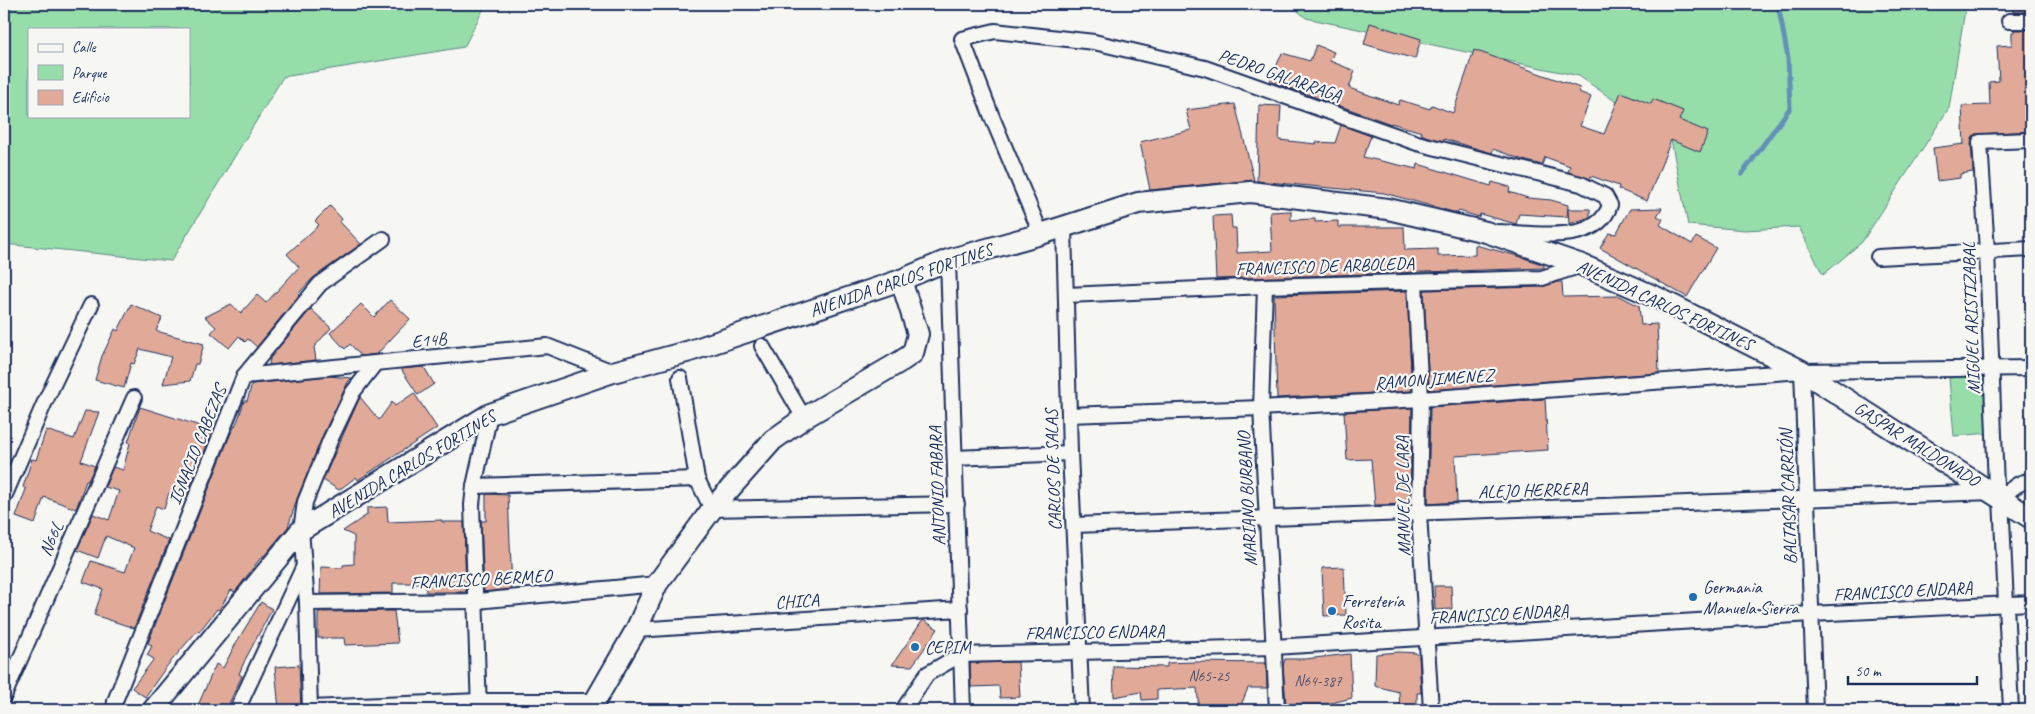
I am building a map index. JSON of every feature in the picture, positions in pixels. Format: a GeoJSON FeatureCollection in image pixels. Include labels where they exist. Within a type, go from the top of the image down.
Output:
{"type":"FeatureCollection","features":[{"type":"Feature","properties":{"kind":"street"},"geometry":{"type":"LineString","coordinates":[[2009,22],[2031,21]]}},
{"type":"Feature","properties":{"kind":"street","name":"PEDRO GALARRAGA"},"geometry":{"type":"LineString","coordinates":[[1041,234],[992,117],[962,38],[995,31],[1094,42],[1213,71],[1417,143],[1581,184],[1605,196],[1610,205],[1607,214],[1600,222],[1587,229],[1570,234],[1486,232]]}},
{"type":"Feature","properties":{"kind":"street","name":"MIGUEL ARISTIZABAL"},"geometry":{"type":"LineString","coordinates":[[2012,710],[2006,604],[1996,487],[1987,251],[1980,142],[2031,140]]}},
{"type":"Feature","properties":{"kind":"street","name":"AVENIDA CARLOS FORTINES"},"geometry":{"type":"LineString","coordinates":[[152,710],[301,530],[490,414],[613,372],[690,351],[901,280],[948,260],[1064,228],[1138,204],[1250,192],[1388,209],[1486,232],[1582,265],[1658,298],[1802,371]]}},
{"type":"Feature","properties":{"kind":"street","name":"CARLOS DE SALAS"},"geometry":{"type":"LineString","coordinates":[[1064,228],[1070,453],[1082,710]]}},
{"type":"Feature","properties":{"kind":"street","name":"IGNACIO CABEZAS"},"geometry":{"type":"LineString","coordinates":[[114,710],[115,701],[244,376],[320,284],[383,239]]}},
{"type":"Feature","properties":{"kind":"street"},"geometry":{"type":"LineString","coordinates":[[1878,257],[2031,249]]}},
{"type":"Feature","properties":{"kind":"street","name":"ANTONIO FABARA"},"geometry":{"type":"LineString","coordinates":[[948,260],[963,710]]}},
{"type":"Feature","properties":{"kind":"street","name":"FRANCISCO DE ARBOLEDA"},"geometry":{"type":"LineString","coordinates":[[1067,295],[1265,286],[1542,278],[1582,265]]}},
{"type":"Feature","properties":{"kind":"street"},"geometry":{"type":"LineString","coordinates":[[374,364],[353,392],[330,438],[305,502],[301,530],[307,603],[310,709],[592,706],[636,630],[657,584],[712,509],[772,440],[804,418],[913,353],[918,334],[901,280]]}},
{"type":"Feature","properties":{"kind":"street","name":"MANUEL DE LARA"},"geometry":{"type":"LineString","coordinates":[[1414,282],[1421,400],[1419,513],[1431,710]]}},
{"type":"Feature","properties":{"kind":"street","name":"MARIANO BURBANO"},"geometry":{"type":"LineString","coordinates":[[1265,286],[1261,408],[1277,710]]}},
{"type":"Feature","properties":{"kind":"street"},"geometry":{"type":"LineString","coordinates":[[4,497],[44,404],[91,305]]}},
{"type":"Feature","properties":{"kind":"street","name":"E14B"},"geometry":{"type":"LineString","coordinates":[[244,376],[547,346],[613,372]]}},
{"type":"Feature","properties":{"kind":"street"},"geometry":{"type":"LineString","coordinates":[[762,346],[804,418]]}},
{"type":"Feature","properties":{"kind":"street","name":"RAMON JIMENEZ"},"geometry":{"type":"LineString","coordinates":[[1069,415],[1421,400],[1802,371],[2031,368]]}},
{"type":"Feature","properties":{"kind":"street","name":"GASPAR MALDONADO"},"geometry":{"type":"LineString","coordinates":[[1802,371],[2031,518]]}},
{"type":"Feature","properties":{"kind":"street","name":"BALTASAR CARRIÓN"},"geometry":{"type":"LineString","coordinates":[[1802,371],[1815,710]]}},
{"type":"Feature","properties":{"kind":"street"},"geometry":{"type":"LineString","coordinates":[[680,378],[697,479],[712,509]]}},
{"type":"Feature","properties":{"kind":"street","name":"N66L"},"geometry":{"type":"LineString","coordinates":[[4,696],[134,398]]}},
{"type":"Feature","properties":{"kind":"street"},"geometry":{"type":"LineString","coordinates":[[479,706],[477,601],[472,506],[474,486],[490,414]]}},
{"type":"Feature","properties":{"kind":"street"},"geometry":{"type":"LineString","coordinates":[[955,458],[1070,453]]}},
{"type":"Feature","properties":{"kind":"street"},"geometry":{"type":"LineString","coordinates":[[474,486],[697,479]]}},
{"type":"Feature","properties":{"kind":"street"},"geometry":{"type":"LineString","coordinates":[[1997,495],[2023,481],[2031,481]]}},
{"type":"Feature","properties":{"kind":"street","name":"ALEJO HERRERA"},"geometry":{"type":"LineString","coordinates":[[1074,526],[1807,499],[1997,495]]}},
{"type":"Feature","properties":{"kind":"street"},"geometry":{"type":"LineString","coordinates":[[712,509],[957,504]]}},
{"type":"Feature","properties":{"kind":"street"},"geometry":{"type":"LineString","coordinates":[[237,710],[304,567]]}},
{"type":"Feature","properties":{"kind":"street","name":"FRANCISCO BERMEO"},"geometry":{"type":"LineString","coordinates":[[307,603],[477,601],[657,584]]}},
{"type":"Feature","properties":{"kind":"street","name":"FRANCISCO ENDARA"},"geometry":{"type":"LineString","coordinates":[[903,710],[927,674],[960,655],[1274,647],[1811,614],[2031,604]]}},
{"type":"Feature","properties":{"kind":"street","name":"CHICA"},"geometry":{"type":"LineString","coordinates":[[636,630],[960,609]]}},
{"type":"Feature","properties":{"kind":"green space"},"geometry":{"type":"Polygon","coordinates":[[[4,4],[486,4],[464,47],[283,77],[171,261],[4,244],[4,4]]]}},
{"type":"Feature","properties":{"kind":"green space"},"geometry":{"type":"Polygon","coordinates":[[[1290,4],[1966,4],[1949,108],[1862,242],[1823,275],[1799,227],[1745,230],[1688,225],[1671,140],[1579,76],[1306,18],[1290,4]]]}},
{"type":"Feature","properties":{"kind":"green space"},"geometry":{"type":"Polygon","coordinates":[[[1986,375],[1991,433],[1954,436],[1949,378],[1986,375]]]}},
{"type":"Feature","properties":{"kind":"building"},"geometry":{"type":"Polygon","coordinates":[[[2013,4],[2031,4],[2031,12],[2013,12],[2013,4]]]}},
{"type":"Feature","properties":{"kind":"building"},"geometry":{"type":"Polygon","coordinates":[[[1370,23],[1421,39],[1415,59],[1364,44],[1370,23]]]}},
{"type":"Feature","properties":{"kind":"building"},"geometry":{"type":"Polygon","coordinates":[[[2014,30],[2031,30],[2031,131],[1976,134],[1971,143],[1973,172],[1960,174],[1960,178],[1937,181],[1933,148],[1964,144],[1962,106],[1990,105],[1989,82],[1999,81],[1997,46],[2012,45],[2012,32],[2014,30]]]}},
{"type":"Feature","properties":{"kind":"building"},"geometry":{"type":"Polygon","coordinates":[[[1316,45],[1334,52],[1330,61],[1355,71],[1349,88],[1398,105],[1400,100],[1430,109],[1432,105],[1453,113],[1474,50],[1580,88],[1579,92],[1591,97],[1580,126],[1604,134],[1621,92],[1651,104],[1653,99],[1683,111],[1679,120],[1708,132],[1700,152],[1671,140],[1647,201],[1618,189],[1619,186],[1591,176],[1590,179],[1568,172],[1570,166],[1545,157],[1542,165],[1493,149],[1492,153],[1444,139],[1444,141],[1428,137],[1421,134],[1422,132],[1391,124],[1270,81],[1282,53],[1310,61],[1316,45]]]}},
{"type":"Feature","properties":{"kind":"building"},"geometry":{"type":"Polygon","coordinates":[[[1235,104],[1254,180],[1150,190],[1140,142],[1191,130],[1186,110],[1235,104]]]}},
{"type":"Feature","properties":{"kind":"building"},"geometry":{"type":"Polygon","coordinates":[[[1259,105],[1281,106],[1279,140],[1316,144],[1316,142],[1335,143],[1341,125],[1371,136],[1363,157],[1417,169],[1418,164],[1491,186],[1492,182],[1510,187],[1509,192],[1528,198],[1551,200],[1568,205],[1567,217],[1519,214],[1516,224],[1480,214],[1479,217],[1459,211],[1457,213],[1384,193],[1257,181],[1259,105]]]}},
{"type":"Feature","properties":{"kind":"building"},"geometry":{"type":"Polygon","coordinates":[[[330,206],[342,219],[340,222],[361,244],[313,278],[298,294],[257,347],[248,339],[245,342],[239,336],[229,348],[211,333],[216,327],[205,317],[231,304],[241,313],[257,295],[266,303],[299,267],[287,254],[319,225],[315,221],[330,206]]]}},
{"type":"Feature","properties":{"kind":"building"},"geometry":{"type":"Polygon","coordinates":[[[1662,208],[1657,216],[1663,219],[1660,225],[1692,244],[1696,237],[1716,248],[1687,297],[1600,248],[1609,233],[1616,234],[1630,209],[1662,208]]]}},
{"type":"Feature","properties":{"kind":"building"},"geometry":{"type":"Polygon","coordinates":[[[1568,209],[1590,209],[1590,217],[1569,224],[1568,209]]]}},
{"type":"Feature","properties":{"kind":"building"},"geometry":{"type":"Polygon","coordinates":[[[1291,211],[1291,220],[1315,219],[1315,222],[1338,221],[1338,227],[1404,227],[1405,250],[1438,249],[1438,256],[1475,255],[1475,245],[1518,256],[1544,265],[1544,268],[1216,279],[1213,216],[1231,215],[1232,228],[1236,228],[1237,253],[1272,251],[1270,212],[1291,211]]]}},
{"type":"Feature","properties":{"kind":"building"},"geometry":{"type":"Polygon","coordinates":[[[1562,282],[1563,297],[1620,296],[1639,306],[1641,325],[1657,324],[1659,373],[1429,390],[1424,290],[1542,287],[1562,282]]]}},
{"type":"Feature","properties":{"kind":"building"},"geometry":{"type":"Polygon","coordinates":[[[1407,291],[1412,391],[1277,398],[1274,295],[1407,291]]]}},
{"type":"Feature","properties":{"kind":"building"},"geometry":{"type":"Polygon","coordinates":[[[390,300],[410,319],[377,354],[361,356],[350,344],[345,349],[330,333],[361,304],[374,317],[390,300]]]}},
{"type":"Feature","properties":{"kind":"building"},"geometry":{"type":"Polygon","coordinates":[[[131,304],[162,318],[156,331],[204,344],[190,381],[163,384],[171,357],[140,349],[134,364],[131,363],[124,388],[95,380],[102,356],[115,329],[118,331],[131,304]]]}},
{"type":"Feature","properties":{"kind":"building"},"geometry":{"type":"Polygon","coordinates":[[[311,309],[331,328],[314,347],[316,360],[269,365],[270,358],[311,309]]]}},
{"type":"Feature","properties":{"kind":"building"},"geometry":{"type":"Polygon","coordinates":[[[424,367],[434,384],[418,395],[401,369],[424,367]]]}},
{"type":"Feature","properties":{"kind":"building"},"geometry":{"type":"Polygon","coordinates":[[[328,376],[352,378],[348,382],[323,435],[297,499],[288,527],[262,556],[235,592],[231,590],[219,610],[217,609],[199,632],[197,631],[167,666],[145,697],[132,688],[154,659],[147,655],[152,646],[148,643],[230,435],[238,420],[244,401],[247,401],[252,384],[328,376]]]}},
{"type":"Feature","properties":{"kind":"building"},"geometry":{"type":"Polygon","coordinates":[[[414,393],[437,428],[358,480],[356,477],[339,490],[323,480],[360,397],[379,420],[392,402],[395,406],[414,393]]]}},
{"type":"Feature","properties":{"kind":"building"},"geometry":{"type":"Polygon","coordinates":[[[1545,399],[1548,450],[1455,456],[1457,502],[1428,504],[1430,407],[1545,399]]]}},
{"type":"Feature","properties":{"kind":"building"},"geometry":{"type":"Polygon","coordinates":[[[140,407],[213,430],[186,498],[169,493],[164,509],[156,506],[147,531],[169,540],[134,628],[94,615],[103,589],[83,582],[91,561],[125,572],[134,548],[106,536],[98,558],[77,550],[93,514],[109,520],[119,491],[105,487],[113,467],[123,470],[130,443],[128,442],[140,407]]]}},
{"type":"Feature","properties":{"kind":"building"},"geometry":{"type":"Polygon","coordinates":[[[1412,408],[1410,504],[1375,505],[1371,459],[1347,460],[1344,412],[1412,408]]]}},
{"type":"Feature","properties":{"kind":"building"},"geometry":{"type":"Polygon","coordinates":[[[85,411],[99,412],[81,461],[95,466],[88,481],[86,481],[76,509],[44,497],[35,524],[16,517],[26,489],[23,487],[32,459],[36,460],[46,430],[74,439],[85,411]]]}},
{"type":"Feature","properties":{"kind":"building"},"geometry":{"type":"Polygon","coordinates":[[[486,494],[508,495],[512,589],[484,592],[481,521],[486,521],[486,494]]]}},
{"type":"Feature","properties":{"kind":"building"},"geometry":{"type":"Polygon","coordinates":[[[387,507],[388,522],[442,520],[442,522],[464,522],[466,592],[426,592],[426,583],[393,583],[393,593],[320,594],[321,567],[343,568],[343,565],[354,564],[354,536],[343,531],[367,515],[367,508],[387,507]]]}},
{"type":"Feature","properties":{"kind":"building"},"geometry":{"type":"Polygon","coordinates":[[[1344,567],[1346,615],[1324,616],[1322,568],[1344,567]]]}},
{"type":"Feature","properties":{"kind":"building"},"geometry":{"type":"Polygon","coordinates":[[[1434,586],[1451,586],[1452,609],[1435,610],[1434,586]]]}},
{"type":"Feature","properties":{"kind":"building"},"geometry":{"type":"Polygon","coordinates":[[[261,602],[272,609],[245,660],[239,674],[242,676],[226,710],[196,710],[216,664],[223,668],[261,602]]]}},
{"type":"Feature","properties":{"kind":"building"},"geometry":{"type":"Polygon","coordinates":[[[394,611],[398,643],[345,645],[344,638],[318,638],[319,612],[394,611]]]}},
{"type":"Feature","properties":{"kind":"building","name":"CEPIM"},"geometry":{"type":"Polygon","coordinates":[[[923,620],[938,629],[912,666],[892,665],[923,620]]]}},
{"type":"Feature","properties":{"kind":"building"},"geometry":{"type":"Polygon","coordinates":[[[1416,653],[1419,656],[1421,693],[1417,693],[1417,710],[1400,710],[1399,692],[1375,686],[1376,654],[1416,653]]]}},
{"type":"Feature","properties":{"kind":"building"},"geometry":{"type":"Polygon","coordinates":[[[1350,654],[1352,698],[1327,704],[1286,704],[1283,666],[1285,659],[1305,659],[1350,654]]]}},
{"type":"Feature","properties":{"kind":"building"},"geometry":{"type":"Polygon","coordinates":[[[1018,662],[1020,697],[1000,698],[999,686],[971,687],[970,663],[1018,662]]]}},
{"type":"Feature","properties":{"kind":"building"},"geometry":{"type":"Polygon","coordinates":[[[1167,663],[1266,663],[1267,688],[1248,688],[1239,710],[1199,710],[1197,688],[1157,690],[1157,699],[1142,700],[1141,692],[1114,697],[1113,666],[1167,667],[1167,663]]]}},
{"type":"Feature","properties":{"kind":"building"},"geometry":{"type":"Polygon","coordinates":[[[299,665],[301,710],[279,710],[275,667],[299,665]]]}},
{"type":"Feature","properties":{"kind":"waterway"},"geometry":{"type":"LineString","coordinates":[[1742,174],[1790,108],[1788,58],[1778,4]]}},
{"type":"Feature","properties":{"kind":"place","name":"Germania Manuela Sierra"},"geometry":{"type":"Point","coordinates":[1693,597]}},
{"type":"Feature","properties":{"kind":"place","name":"Ferretería Rosita"},"geometry":{"type":"Point","coordinates":[1332,611]}},
{"type":"Feature","properties":{"kind":"place","name":"CEPIM"},"geometry":{"type":"Point","coordinates":[915,647]}}]}
